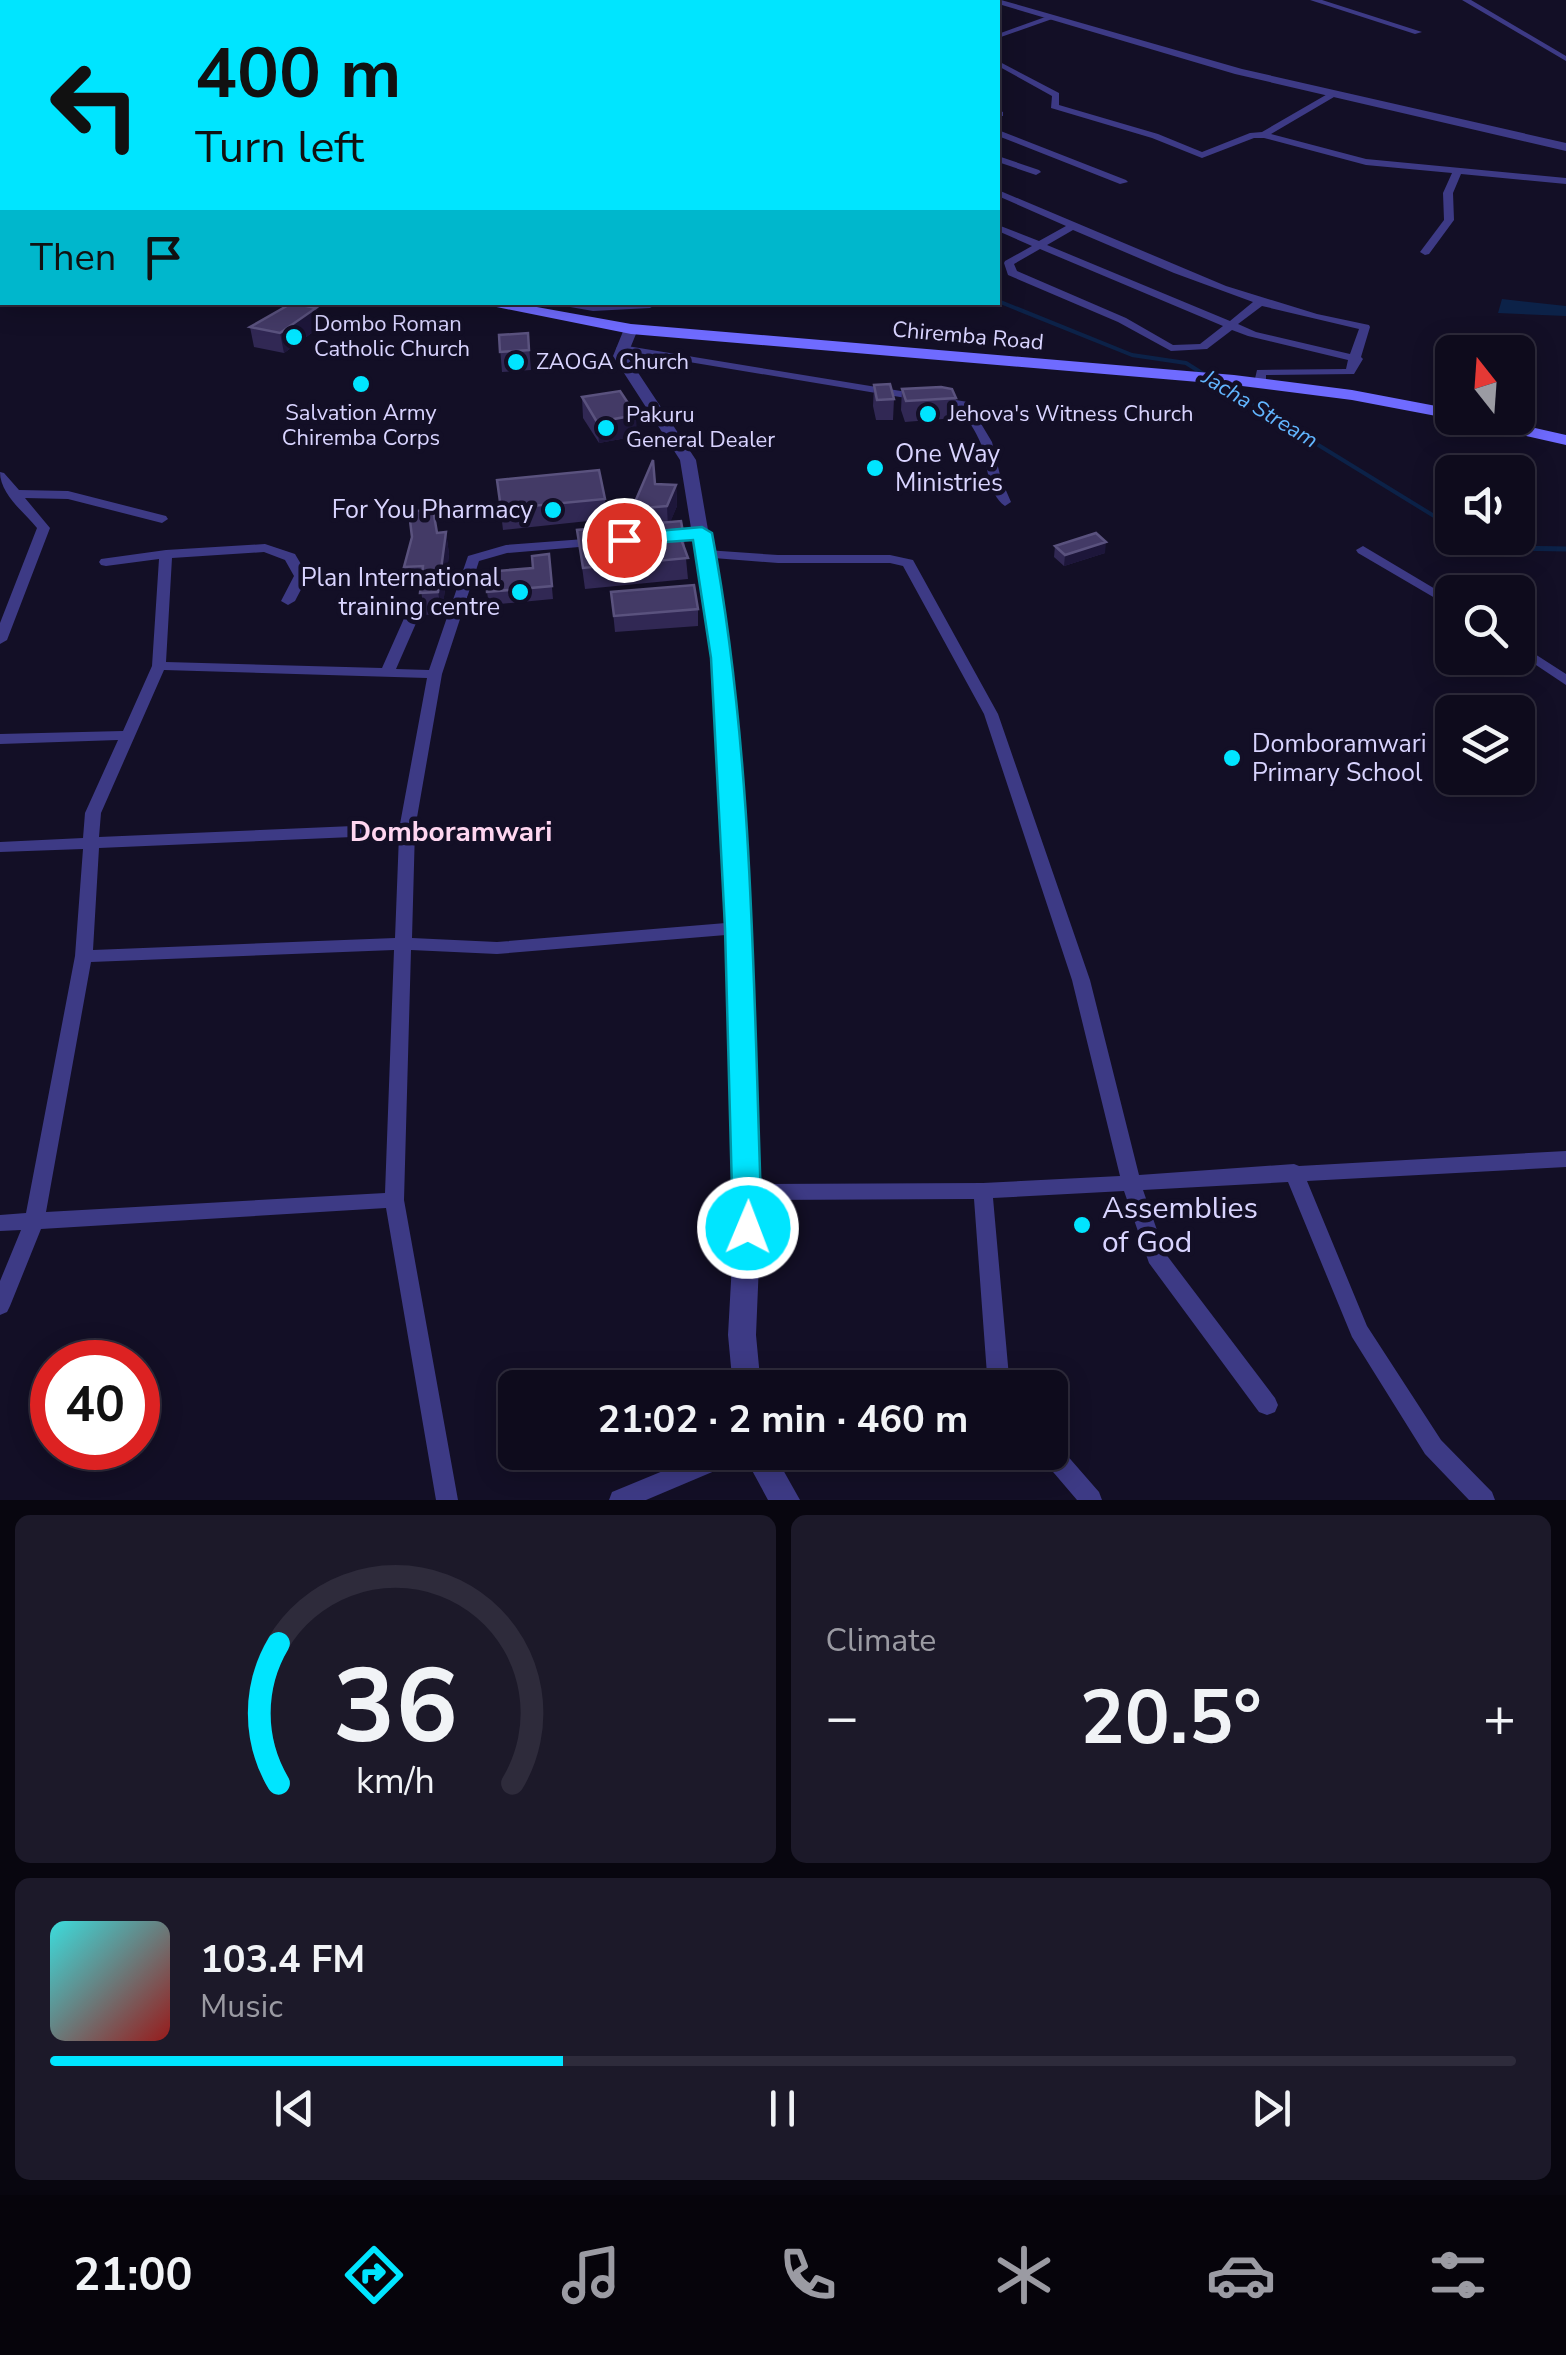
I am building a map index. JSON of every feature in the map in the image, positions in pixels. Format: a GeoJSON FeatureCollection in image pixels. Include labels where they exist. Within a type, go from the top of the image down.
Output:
{"type":"FeatureCollection","features":[{"type":"Feature","properties":{"kind":"main road","name":"Chiremba Road"},"geometry":{"type":"LineString","coordinates":[[492,305],[626,338],[1234,380],[1435,411]]}},
{"type":"Feature","properties":{"kind":"main road"},"geometry":{"type":"LineString","coordinates":[[1535,433],[1566,440]]}},
{"type":"Feature","properties":{"kind":"street"},"geometry":{"type":"LineString","coordinates":[[1314,0],[1418,32]]}},
{"type":"Feature","properties":{"kind":"street"},"geometry":{"type":"LineString","coordinates":[[1466,0],[1566,58]]}},
{"type":"Feature","properties":{"kind":"street"},"geometry":{"type":"LineString","coordinates":[[1000,3],[1332,95],[1566,146]]}},
{"type":"Feature","properties":{"kind":"street"},"geometry":{"type":"LineString","coordinates":[[1000,35],[1051,18]]}},
{"type":"Feature","properties":{"kind":"street"},"geometry":{"type":"LineString","coordinates":[[1000,64],[1056,95],[1054,106],[1155,136],[1202,155],[1253,135],[1264,135],[1366,162],[1566,181]]}},
{"type":"Feature","properties":{"kind":"street"},"geometry":{"type":"LineString","coordinates":[[1264,135],[1332,95]]}},
{"type":"Feature","properties":{"kind":"street"},"geometry":{"type":"LineString","coordinates":[[1000,134],[1123,182]]}},
{"type":"Feature","properties":{"kind":"street"},"geometry":{"type":"LineString","coordinates":[[1000,160],[1036,172]]}},
{"type":"Feature","properties":{"kind":"street"},"geometry":{"type":"LineString","coordinates":[[1424,252],[1449,220],[1448,193],[1458,171]]}},
{"type":"Feature","properties":{"kind":"street"},"geometry":{"type":"LineString","coordinates":[[1000,194],[1164,269],[1304,317],[1366,326],[1350,372],[1261,372],[1260,383]]}},
{"type":"Feature","properties":{"kind":"street"},"geometry":{"type":"LineString","coordinates":[[1071,228],[1009,263],[1012,273],[1122,320],[1172,348],[1202,347],[1259,303]]}},
{"type":"Feature","properties":{"kind":"street"},"geometry":{"type":"LineString","coordinates":[[1000,229],[1229,325],[1357,359]]}},
{"type":"Feature","properties":{"kind":"street"},"geometry":{"type":"LineString","coordinates":[[569,305],[636,305]]}},
{"type":"Feature","properties":{"kind":"street"},"geometry":{"type":"LineString","coordinates":[[650,305],[626,338],[620,356],[688,460],[697,541],[722,658],[749,1192],[742,1335],[745,1370]]}},
{"type":"Feature","properties":{"kind":"street"},"geometry":{"type":"LineString","coordinates":[[626,338],[964,404],[986,442],[994,480],[1005,502]]}},
{"type":"Feature","properties":{"kind":"street"},"geometry":{"type":"LineString","coordinates":[[0,476],[44,528],[0,640]]}},
{"type":"Feature","properties":{"kind":"street"},"geometry":{"type":"LineString","coordinates":[[13,494],[68,495],[162,518]]}},
{"type":"Feature","properties":{"kind":"street"},"geometry":{"type":"LineString","coordinates":[[447,1500],[394,1200],[407,829],[436,674],[473,559],[506,549],[624,540]]}},
{"type":"Feature","properties":{"kind":"street"},"geometry":{"type":"LineString","coordinates":[[697,541],[778,559],[890,559],[908,563],[991,714],[1082,980],[1131,1182],[1156,1256],[1267,1405]]}},
{"type":"Feature","properties":{"kind":"street"},"geometry":{"type":"LineString","coordinates":[[106,562],[265,548],[290,557],[301,576],[288,602]]}},
{"type":"Feature","properties":{"kind":"street"},"geometry":{"type":"LineString","coordinates":[[1364,550],[1435,594]]}},
{"type":"Feature","properties":{"kind":"street"},"geometry":{"type":"LineString","coordinates":[[0,1306],[34,1222],[84,956],[93,813],[160,666],[166,554]]}},
{"type":"Feature","properties":{"kind":"street"},"geometry":{"type":"LineString","coordinates":[[388,671],[417,605]]}},
{"type":"Feature","properties":{"kind":"street"},"geometry":{"type":"LineString","coordinates":[[1535,659],[1566,681]]}},
{"type":"Feature","properties":{"kind":"street"},"geometry":{"type":"LineString","coordinates":[[160,666],[436,674]]}},
{"type":"Feature","properties":{"kind":"street"},"geometry":{"type":"LineString","coordinates":[[0,739],[127,735]]}},
{"type":"Feature","properties":{"kind":"street"},"geometry":{"type":"LineString","coordinates":[[0,847],[407,829]]}},
{"type":"Feature","properties":{"kind":"street"},"geometry":{"type":"LineString","coordinates":[[84,956],[403,944],[497,948],[738,928]]}},
{"type":"Feature","properties":{"kind":"street"},"geometry":{"type":"LineString","coordinates":[[749,1192],[982,1191],[1566,1159]]}},
{"type":"Feature","properties":{"kind":"street"},"geometry":{"type":"LineString","coordinates":[[1294,1172],[1359,1331],[1433,1446],[1484,1500]]}},
{"type":"Feature","properties":{"kind":"street"},"geometry":{"type":"LineString","coordinates":[[982,1191],[997,1370]]}},
{"type":"Feature","properties":{"kind":"street"},"geometry":{"type":"LineString","coordinates":[[0,1223],[394,1200]]}},
{"type":"Feature","properties":{"kind":"street"},"geometry":{"type":"LineString","coordinates":[[620,1500],[692,1470]]}},
{"type":"Feature","properties":{"kind":"street"},"geometry":{"type":"LineString","coordinates":[[767,1470],[785,1500]]}},
{"type":"Feature","properties":{"kind":"street"},"geometry":{"type":"LineString","coordinates":[[1065,1470],[1090,1500]]}},
{"type":"Feature","properties":{"kind":"water"},"geometry":{"type":"Polygon","coordinates":[[[1502,299],[1566,306],[1566,316],[1498,313],[1502,299]]]}},
{"type":"Feature","properties":{"kind":"building"},"geometry":{"type":"Polygon","coordinates":[[[288,305],[316,308],[280,333],[250,327],[288,305]]]}},
{"type":"Feature","properties":{"kind":"building"},"geometry":{"type":"Polygon","coordinates":[[[528,333],[529,350],[500,352],[499,335],[528,333]]]}},
{"type":"Feature","properties":{"kind":"building"},"geometry":{"type":"Polygon","coordinates":[[[890,384],[894,399],[877,400],[874,385],[890,384]]]}},
{"type":"Feature","properties":{"kind":"building"},"geometry":{"type":"Polygon","coordinates":[[[902,389],[952,389],[956,398],[906,401],[902,389]]]}},
{"type":"Feature","properties":{"kind":"building"},"geometry":{"type":"Polygon","coordinates":[[[620,391],[636,415],[597,422],[582,397],[620,391]]]}},
{"type":"Feature","properties":{"kind":"building"},"geometry":{"type":"Polygon","coordinates":[[[653,460],[655,484],[676,485],[667,506],[632,509],[653,460]]]}},
{"type":"Feature","properties":{"kind":"building"},"geometry":{"type":"Polygon","coordinates":[[[599,470],[605,499],[501,509],[497,480],[599,470]]]}},
{"type":"Feature","properties":{"kind":"building"},"geometry":{"type":"Polygon","coordinates":[[[433,509],[437,533],[446,532],[438,592],[420,593],[423,566],[404,567],[412,537],[409,512],[433,509]]]}},
{"type":"Feature","properties":{"kind":"building"},"geometry":{"type":"Polygon","coordinates":[[[681,521],[681,539],[688,558],[583,568],[577,530],[681,521]]]}},
{"type":"Feature","properties":{"kind":"building"},"geometry":{"type":"Polygon","coordinates":[[[1096,533],[1106,542],[1065,555],[1055,546],[1096,533]]]}},
{"type":"Feature","properties":{"kind":"building"},"geometry":{"type":"Polygon","coordinates":[[[549,554],[552,586],[487,592],[486,572],[533,568],[532,556],[549,554]]]}},
{"type":"Feature","properties":{"kind":"building"},"geometry":{"type":"Polygon","coordinates":[[[694,585],[698,609],[614,616],[611,592],[694,585]]]}},
{"type":"Feature","properties":{"kind":"waterway","name":"Jacha Stream"},"geometry":{"type":"LineString","coordinates":[[1000,302],[1132,355],[1186,363],[1205,375]]}},
{"type":"Feature","properties":{"kind":"waterway","name":"Jacha Stream"},"geometry":{"type":"LineString","coordinates":[[1214,381],[1435,517]]}},
{"type":"Feature","properties":{"kind":"waterway","name":"Jacha Stream"},"geometry":{"type":"LineString","coordinates":[[1535,548],[1566,549],[1535,548]]}},
{"type":"Feature","properties":{"kind":"place","name":"Dombo Roman Catholic Church"},"geometry":{"type":"Point","coordinates":[294,337]}},
{"type":"Feature","properties":{"kind":"place","name":"ZAOGA Church"},"geometry":{"type":"Point","coordinates":[516,362]}},
{"type":"Feature","properties":{"kind":"place","name":"Salvation Army Chiremba Corps"},"geometry":{"type":"Point","coordinates":[361,384]}},
{"type":"Feature","properties":{"kind":"place","name":"Jehova's Witness Church"},"geometry":{"type":"Point","coordinates":[928,414]}},
{"type":"Feature","properties":{"kind":"place","name":"Pakuru General Dealer"},"geometry":{"type":"Point","coordinates":[606,428]}},
{"type":"Feature","properties":{"kind":"place","name":"One Way Ministries"},"geometry":{"type":"Point","coordinates":[875,468]}},
{"type":"Feature","properties":{"kind":"place","name":"For You Pharmacy"},"geometry":{"type":"Point","coordinates":[553,510]}},
{"type":"Feature","properties":{"kind":"place","name":"Plan International training centre"},"geometry":{"type":"Point","coordinates":[520,592]}},
{"type":"Feature","properties":{"kind":"place","name":"Domboramwari Primary School"},"geometry":{"type":"Point","coordinates":[1232,758]}},
{"type":"Feature","properties":{"kind":"place","name":"Assemblies of God"},"geometry":{"type":"Point","coordinates":[1082,1225]}},
{"type":"Feature","properties":{"kind":"district","name":"Domboramwari"},"geometry":{"type":"Point","coordinates":[451,832]}},
{"type":"Feature","properties":{"kind":"route"},"geometry":{"type":"LineString","coordinates":[[624,540],[702,533],[706,554],[722,658],[722,711],[738,928],[748,1228]]}}]}
